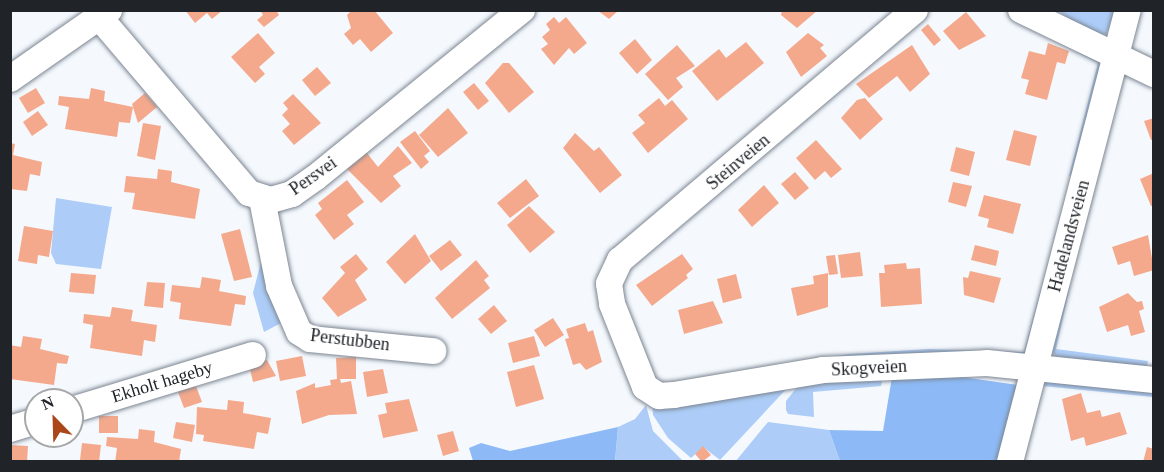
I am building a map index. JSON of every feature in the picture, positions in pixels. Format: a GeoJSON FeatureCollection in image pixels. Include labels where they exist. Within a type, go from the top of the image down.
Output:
{"type":"FeatureCollection","features":[{"type":"Feature","properties":{"kind":"street","name":"Persvei"},"geometry":{"type":"LineString","coordinates":[[262,199],[292,194],[315,178],[522,10]]}},
{"type":"Feature","properties":{"kind":"street","name":"Steinveien"},"geometry":{"type":"LineString","coordinates":[[622,336],[609,284],[620,260],[915,10]]}},
{"type":"Feature","properties":{"kind":"street"},"geometry":{"type":"LineString","coordinates":[[1021,10],[1154,74]]}},
{"type":"Feature","properties":{"kind":"street","name":"Hadelandsveien"},"geometry":{"type":"LineString","coordinates":[[1010,462],[1128,10]]}},
{"type":"Feature","properties":{"kind":"street"},"geometry":{"type":"LineString","coordinates":[[10,79],[106,12],[249,193],[262,199]]}},
{"type":"Feature","properties":{"kind":"street","name":"Perstubben"},"geometry":{"type":"LineString","coordinates":[[262,199],[279,286],[298,332],[310,339],[433,351]]}},
{"type":"Feature","properties":{"kind":"street","name":"Skogveien"},"geometry":{"type":"LineString","coordinates":[[622,336],[645,387],[660,396],[864,366],[987,363],[1154,380]]}},
{"type":"Feature","properties":{"kind":"street","name":"Ekholt hageby"},"geometry":{"type":"LineString","coordinates":[[84,406],[253,355]]}},
{"type":"Feature","properties":{"kind":"shaded area"},"geometry":{"type":"Polygon","coordinates":[[[1058,11],[1118,11],[1106,34],[1096,36],[1058,11]]]}},
{"type":"Feature","properties":{"kind":"shaded area"},"geometry":{"type":"Polygon","coordinates":[[[1041,33],[1103,62],[1076,175],[1069,176],[1098,63],[1041,33]]]}},
{"type":"Feature","properties":{"kind":"shaded area"},"geometry":{"type":"Polygon","coordinates":[[[56,198],[112,207],[101,269],[56,264],[51,253],[56,198]]]}},
{"type":"Feature","properties":{"kind":"shaded area"},"geometry":{"type":"Polygon","coordinates":[[[262,258],[283,322],[264,332],[253,293],[262,258]]]}},
{"type":"Feature","properties":{"kind":"shaded area"},"geometry":{"type":"Polygon","coordinates":[[[1064,286],[1070,286],[1056,349],[1148,361],[1146,371],[1056,357],[1052,351],[1064,286]]]}},
{"type":"Feature","properties":{"kind":"shaded area"},"geometry":{"type":"Polygon","coordinates":[[[1041,289],[1044,295],[1026,353],[1020,357],[659,387],[849,354],[929,349],[1024,352],[1041,289]]]}},
{"type":"Feature","properties":{"kind":"shaded area"},"geometry":{"type":"Polygon","coordinates":[[[941,374],[1018,385],[997,461],[840,461],[829,430],[883,431],[892,377],[941,374]]]}},
{"type":"Feature","properties":{"kind":"shaded area"},"geometry":{"type":"Polygon","coordinates":[[[883,377],[881,386],[813,392],[814,417],[788,414],[786,410],[786,401],[802,381],[883,377]]]}},
{"type":"Feature","properties":{"kind":"shaded area"},"geometry":{"type":"Polygon","coordinates":[[[1048,380],[1153,387],[1153,397],[1043,386],[1048,380]]]}},
{"type":"Feature","properties":{"kind":"shaded area"},"geometry":{"type":"Polygon","coordinates":[[[792,383],[720,460],[703,447],[691,458],[668,438],[653,415],[652,404],[792,383]]]}},
{"type":"Feature","properties":{"kind":"shaded area"},"geometry":{"type":"Polygon","coordinates":[[[646,405],[653,431],[683,461],[615,462],[618,427],[635,419],[646,405]]]}},
{"type":"Feature","properties":{"kind":"shaded area"},"geometry":{"type":"Polygon","coordinates":[[[768,422],[829,430],[840,461],[735,462],[768,422]]]}},
{"type":"Feature","properties":{"kind":"shaded area"},"geometry":{"type":"Polygon","coordinates":[[[618,427],[615,461],[473,461],[469,448],[481,443],[510,451],[618,427]]]}},
{"type":"Feature","properties":{"kind":"building"},"geometry":{"type":"Polygon","coordinates":[[[185,10],[223,10],[212,19],[207,13],[195,23],[185,10]]]}},
{"type":"Feature","properties":{"kind":"building"},"geometry":{"type":"Polygon","coordinates":[[[260,10],[276,10],[279,15],[264,27],[257,20],[263,15],[260,10]]]}},
{"type":"Feature","properties":{"kind":"building"},"geometry":{"type":"Polygon","coordinates":[[[352,10],[374,10],[393,33],[371,52],[360,39],[353,45],[344,34],[351,28],[347,15],[352,10]]]}},
{"type":"Feature","properties":{"kind":"building"},"geometry":{"type":"Polygon","coordinates":[[[597,10],[619,10],[609,19],[597,10]]]}},
{"type":"Feature","properties":{"kind":"building"},"geometry":{"type":"Polygon","coordinates":[[[782,10],[818,10],[797,28],[781,15],[782,10]]]}},
{"type":"Feature","properties":{"kind":"building"},"geometry":{"type":"Polygon","coordinates":[[[966,12],[986,36],[959,50],[943,31],[966,12]]]}},
{"type":"Feature","properties":{"kind":"building"},"geometry":{"type":"Polygon","coordinates":[[[554,17],[559,23],[566,17],[587,43],[574,54],[569,48],[554,65],[541,49],[548,44],[542,37],[550,30],[546,24],[554,17]]]}},
{"type":"Feature","properties":{"kind":"building"},"geometry":{"type":"Polygon","coordinates":[[[928,24],[941,40],[934,46],[921,30],[928,24]]]}},
{"type":"Feature","properties":{"kind":"building"},"geometry":{"type":"Polygon","coordinates":[[[258,33],[275,53],[259,67],[265,74],[255,83],[231,57],[258,33]]]}},
{"type":"Feature","properties":{"kind":"building"},"geometry":{"type":"Polygon","coordinates":[[[808,33],[824,45],[820,48],[827,56],[801,77],[786,52],[808,33]]]}},
{"type":"Feature","properties":{"kind":"building"},"geometry":{"type":"Polygon","coordinates":[[[635,39],[652,60],[637,74],[619,53],[635,39]]]}},
{"type":"Feature","properties":{"kind":"building"},"geometry":{"type":"Polygon","coordinates":[[[746,42],[764,63],[717,101],[692,71],[719,49],[726,58],[746,42]]]}},
{"type":"Feature","properties":{"kind":"building"},"geometry":{"type":"Polygon","coordinates":[[[1048,43],[1069,51],[1065,64],[1057,62],[1047,100],[1025,94],[1029,80],[1021,78],[1029,51],[1045,55],[1048,43]]]}},
{"type":"Feature","properties":{"kind":"building"},"geometry":{"type":"Polygon","coordinates":[[[677,45],[695,66],[676,78],[683,87],[668,100],[645,74],[677,45]]]}},
{"type":"Feature","properties":{"kind":"building"},"geometry":{"type":"Polygon","coordinates":[[[912,45],[930,74],[910,92],[897,76],[869,98],[856,84],[912,45]]]}},
{"type":"Feature","properties":{"kind":"building"},"geometry":{"type":"Polygon","coordinates":[[[503,63],[509,63],[534,92],[509,113],[485,83],[503,63]]]}},
{"type":"Feature","properties":{"kind":"building"},"geometry":{"type":"Polygon","coordinates":[[[317,67],[331,83],[315,96],[302,80],[317,67]]]}},
{"type":"Feature","properties":{"kind":"building"},"geometry":{"type":"Polygon","coordinates":[[[474,83],[489,101],[478,110],[463,92],[474,83]]]}},
{"type":"Feature","properties":{"kind":"building"},"geometry":{"type":"Polygon","coordinates":[[[36,88],[45,103],[28,113],[19,98],[36,88]]]}},
{"type":"Feature","properties":{"kind":"building"},"geometry":{"type":"Polygon","coordinates":[[[91,88],[105,91],[104,101],[133,107],[130,123],[119,122],[117,137],[65,129],[69,107],[58,105],[59,96],[89,99],[91,88]]]}},
{"type":"Feature","properties":{"kind":"building"},"geometry":{"type":"Polygon","coordinates":[[[145,93],[157,107],[138,123],[132,104],[145,93]]]}},
{"type":"Feature","properties":{"kind":"building"},"geometry":{"type":"Polygon","coordinates":[[[293,94],[321,123],[294,145],[282,131],[290,124],[282,115],[288,109],[283,103],[293,94]]]}},
{"type":"Feature","properties":{"kind":"building"},"geometry":{"type":"Polygon","coordinates":[[[659,98],[665,106],[672,100],[688,119],[648,153],[632,133],[645,123],[638,115],[659,98]]]}},
{"type":"Feature","properties":{"kind":"building"},"geometry":{"type":"Polygon","coordinates":[[[865,98],[883,119],[860,140],[841,118],[857,100],[865,98]]]}},
{"type":"Feature","properties":{"kind":"building"},"geometry":{"type":"Polygon","coordinates":[[[448,108],[468,133],[438,157],[419,135],[448,108]]]}},
{"type":"Feature","properties":{"kind":"building"},"geometry":{"type":"Polygon","coordinates":[[[38,111],[48,125],[32,136],[23,122],[38,111]]]}},
{"type":"Feature","properties":{"kind":"building"},"geometry":{"type":"Polygon","coordinates":[[[1154,118],[1154,139],[1151,140],[1144,121],[1154,118]]]}},
{"type":"Feature","properties":{"kind":"building"},"geometry":{"type":"Polygon","coordinates":[[[143,123],[161,126],[155,160],[137,156],[143,123]]]}},
{"type":"Feature","properties":{"kind":"building"},"geometry":{"type":"Polygon","coordinates":[[[1014,130],[1037,136],[1030,166],[1006,160],[1014,130]]]}},
{"type":"Feature","properties":{"kind":"building"},"geometry":{"type":"Polygon","coordinates":[[[415,131],[430,151],[424,156],[429,162],[421,169],[400,142],[415,131]]]}},
{"type":"Feature","properties":{"kind":"building"},"geometry":{"type":"Polygon","coordinates":[[[575,133],[594,151],[599,147],[622,175],[600,193],[563,148],[575,133]]]}},
{"type":"Feature","properties":{"kind":"building"},"geometry":{"type":"Polygon","coordinates":[[[816,140],[842,169],[831,178],[825,171],[815,180],[796,158],[816,140]]]}},
{"type":"Feature","properties":{"kind":"building"},"geometry":{"type":"Polygon","coordinates":[[[10,143],[15,144],[13,155],[42,162],[40,176],[30,174],[27,191],[10,189],[10,143]]]}},
{"type":"Feature","properties":{"kind":"building"},"geometry":{"type":"Polygon","coordinates":[[[398,146],[412,163],[393,176],[401,186],[381,203],[347,169],[367,153],[378,167],[398,146]]]}},
{"type":"Feature","properties":{"kind":"building"},"geometry":{"type":"Polygon","coordinates":[[[956,147],[975,152],[969,176],[950,171],[956,147]]]}},
{"type":"Feature","properties":{"kind":"building"},"geometry":{"type":"Polygon","coordinates":[[[158,169],[172,171],[171,182],[200,189],[195,219],[132,209],[135,193],[124,192],[126,176],[157,179],[158,169]]]}},
{"type":"Feature","properties":{"kind":"building"},"geometry":{"type":"Polygon","coordinates":[[[795,172],[809,188],[795,200],[781,184],[795,172]]]}},
{"type":"Feature","properties":{"kind":"building"},"geometry":{"type":"Polygon","coordinates":[[[1154,173],[1154,206],[1151,206],[1140,179],[1154,173]]]}},
{"type":"Feature","properties":{"kind":"building"},"geometry":{"type":"Polygon","coordinates":[[[526,179],[539,196],[510,218],[497,203],[526,179]]]}},
{"type":"Feature","properties":{"kind":"building"},"geometry":{"type":"Polygon","coordinates":[[[347,180],[364,202],[347,215],[354,224],[334,240],[315,215],[322,209],[318,203],[347,180]]]}},
{"type":"Feature","properties":{"kind":"building"},"geometry":{"type":"Polygon","coordinates":[[[953,182],[972,186],[966,207],[948,202],[953,182]]]}},
{"type":"Feature","properties":{"kind":"building"},"geometry":{"type":"Polygon","coordinates":[[[764,185],[779,203],[752,227],[738,210],[764,185]]]}},
{"type":"Feature","properties":{"kind":"building"},"geometry":{"type":"Polygon","coordinates":[[[984,195],[1021,204],[1013,234],[987,227],[989,219],[978,216],[984,195]]]}},
{"type":"Feature","properties":{"kind":"building"},"geometry":{"type":"Polygon","coordinates":[[[529,206],[555,232],[530,253],[507,225],[529,206]]]}},
{"type":"Feature","properties":{"kind":"building"},"geometry":{"type":"Polygon","coordinates":[[[24,226],[53,231],[49,257],[38,255],[37,264],[18,261],[24,226]]]}},
{"type":"Feature","properties":{"kind":"building"},"geometry":{"type":"Polygon","coordinates":[[[240,229],[252,277],[234,281],[221,234],[240,229]]]}},
{"type":"Feature","properties":{"kind":"building"},"geometry":{"type":"Polygon","coordinates":[[[415,234],[431,261],[405,284],[386,262],[415,234]]]}},
{"type":"Feature","properties":{"kind":"building"},"geometry":{"type":"Polygon","coordinates":[[[1148,235],[1154,270],[1134,276],[1130,261],[1118,265],[1112,247],[1148,235]]]}},
{"type":"Feature","properties":{"kind":"building"},"geometry":{"type":"Polygon","coordinates":[[[450,240],[462,255],[441,271],[429,256],[450,240]]]}},
{"type":"Feature","properties":{"kind":"building"},"geometry":{"type":"Polygon","coordinates":[[[975,245],[999,251],[996,266],[971,260],[975,245]]]}},
{"type":"Feature","properties":{"kind":"building"},"geometry":{"type":"Polygon","coordinates":[[[860,252],[863,276],[841,278],[838,255],[860,252]]]}},
{"type":"Feature","properties":{"kind":"building"},"geometry":{"type":"Polygon","coordinates":[[[356,254],[368,269],[355,280],[367,300],[338,317],[322,298],[345,273],[340,267],[356,254]]]}},
{"type":"Feature","properties":{"kind":"building"},"geometry":{"type":"Polygon","coordinates":[[[682,254],[693,269],[686,275],[688,278],[652,306],[636,285],[682,254]]]}},
{"type":"Feature","properties":{"kind":"building"},"geometry":{"type":"Polygon","coordinates":[[[835,255],[838,274],[829,275],[826,256],[835,255]]]}},
{"type":"Feature","properties":{"kind":"building"},"geometry":{"type":"Polygon","coordinates":[[[476,260],[489,276],[484,280],[490,288],[452,319],[435,298],[476,260]]]}},
{"type":"Feature","properties":{"kind":"building"},"geometry":{"type":"Polygon","coordinates":[[[906,263],[907,269],[920,268],[922,304],[881,307],[879,273],[885,273],[884,265],[906,263]]]}},
{"type":"Feature","properties":{"kind":"building"},"geometry":{"type":"Polygon","coordinates":[[[970,271],[1001,278],[994,303],[964,295],[963,277],[968,278],[970,271]]]}},
{"type":"Feature","properties":{"kind":"building"},"geometry":{"type":"Polygon","coordinates":[[[71,273],[96,275],[94,294],[69,292],[71,273]]]}},
{"type":"Feature","properties":{"kind":"building"},"geometry":{"type":"Polygon","coordinates":[[[828,273],[828,307],[797,316],[791,288],[814,284],[813,276],[828,273]]]}},
{"type":"Feature","properties":{"kind":"building"},"geometry":{"type":"Polygon","coordinates":[[[736,274],[742,298],[723,303],[717,279],[736,274]]]}},
{"type":"Feature","properties":{"kind":"building"},"geometry":{"type":"Polygon","coordinates":[[[202,277],[221,280],[219,291],[246,296],[245,305],[235,304],[231,326],[179,319],[181,303],[170,301],[172,285],[200,288],[202,277]]]}},
{"type":"Feature","properties":{"kind":"building"},"geometry":{"type":"Polygon","coordinates":[[[147,282],[165,283],[163,308],[144,306],[147,282]]]}},
{"type":"Feature","properties":{"kind":"building"},"geometry":{"type":"Polygon","coordinates":[[[1128,293],[1137,302],[1142,301],[1144,309],[1139,311],[1145,332],[1131,336],[1128,325],[1107,332],[1099,307],[1128,293]]]}},
{"type":"Feature","properties":{"kind":"building"},"geometry":{"type":"Polygon","coordinates":[[[713,301],[723,323],[684,334],[678,310],[713,301]]]}},
{"type":"Feature","properties":{"kind":"building"},"geometry":{"type":"Polygon","coordinates":[[[494,305],[507,321],[491,334],[478,319],[494,305]]]}},
{"type":"Feature","properties":{"kind":"building"},"geometry":{"type":"Polygon","coordinates":[[[112,307],[133,310],[131,321],[157,325],[155,342],[144,340],[142,356],[90,348],[93,325],[83,323],[84,314],[110,317],[112,307]]]}},
{"type":"Feature","properties":{"kind":"building"},"geometry":{"type":"Polygon","coordinates":[[[553,318],[564,335],[545,347],[534,330],[553,318]]]}},
{"type":"Feature","properties":{"kind":"building"},"geometry":{"type":"Polygon","coordinates":[[[585,323],[588,332],[593,330],[602,362],[586,370],[580,363],[573,365],[565,339],[569,338],[566,329],[585,323]]]}},
{"type":"Feature","properties":{"kind":"building"},"geometry":{"type":"Polygon","coordinates":[[[23,336],[42,339],[40,349],[69,356],[67,364],[57,363],[54,385],[10,379],[10,345],[21,347],[23,336]]]}},
{"type":"Feature","properties":{"kind":"building"},"geometry":{"type":"Polygon","coordinates":[[[534,336],[540,356],[513,363],[508,343],[534,336]]]}},
{"type":"Feature","properties":{"kind":"building"},"geometry":{"type":"Polygon","coordinates":[[[302,356],[306,376],[280,381],[276,361],[302,356]]]}},
{"type":"Feature","properties":{"kind":"building"},"geometry":{"type":"Polygon","coordinates":[[[356,357],[356,379],[340,379],[341,383],[351,381],[357,414],[329,415],[302,424],[296,391],[315,383],[315,388],[331,385],[330,380],[337,379],[336,358],[356,357]]]}},
{"type":"Feature","properties":{"kind":"building"},"geometry":{"type":"Polygon","coordinates":[[[267,360],[276,376],[253,382],[249,365],[267,360]]]}},
{"type":"Feature","properties":{"kind":"building"},"geometry":{"type":"Polygon","coordinates":[[[534,365],[544,399],[516,407],[507,372],[534,365]]]}},
{"type":"Feature","properties":{"kind":"building"},"geometry":{"type":"Polygon","coordinates":[[[383,369],[388,393],[367,397],[363,372],[383,369]]]}},
{"type":"Feature","properties":{"kind":"building"},"geometry":{"type":"Polygon","coordinates":[[[196,386],[202,402],[184,408],[178,392],[196,386]]]}},
{"type":"Feature","properties":{"kind":"building"},"geometry":{"type":"Polygon","coordinates":[[[1081,393],[1087,413],[1100,410],[1102,417],[1120,412],[1127,434],[1086,446],[1084,437],[1071,441],[1062,399],[1081,393]]]}},
{"type":"Feature","properties":{"kind":"building"},"geometry":{"type":"Polygon","coordinates":[[[409,399],[418,431],[383,438],[378,415],[387,413],[385,403],[409,399]]]}},
{"type":"Feature","properties":{"kind":"building"},"geometry":{"type":"Polygon","coordinates":[[[228,400],[244,402],[243,413],[271,418],[268,434],[257,432],[254,449],[203,441],[204,435],[196,434],[197,407],[227,410],[228,400]]]}},
{"type":"Feature","properties":{"kind":"building"},"geometry":{"type":"Polygon","coordinates":[[[99,416],[118,416],[118,433],[99,433],[99,416]]]}},
{"type":"Feature","properties":{"kind":"building"},"geometry":{"type":"Polygon","coordinates":[[[176,422],[195,425],[192,442],[173,438],[176,422]]]}},
{"type":"Feature","properties":{"kind":"building"},"geometry":{"type":"Polygon","coordinates":[[[139,429],[155,431],[154,442],[181,449],[179,462],[115,462],[117,448],[106,446],[107,437],[138,439],[139,429]]]}},
{"type":"Feature","properties":{"kind":"building"},"geometry":{"type":"Polygon","coordinates":[[[453,431],[459,451],[443,456],[437,435],[453,431]]]}},
{"type":"Feature","properties":{"kind":"building"},"geometry":{"type":"Polygon","coordinates":[[[84,443],[101,445],[99,462],[80,460],[84,443]]]}},
{"type":"Feature","properties":{"kind":"building"},"geometry":{"type":"Polygon","coordinates":[[[10,445],[28,448],[27,462],[10,462],[10,445]]]}},
{"type":"Feature","properties":{"kind":"building"},"geometry":{"type":"Polygon","coordinates":[[[703,446],[711,455],[702,462],[695,454],[703,446]]]}},
{"type":"Feature","properties":{"kind":"building"},"geometry":{"type":"Polygon","coordinates":[[[1147,447],[1154,449],[1154,462],[1143,462],[1147,447]]]}}]}
